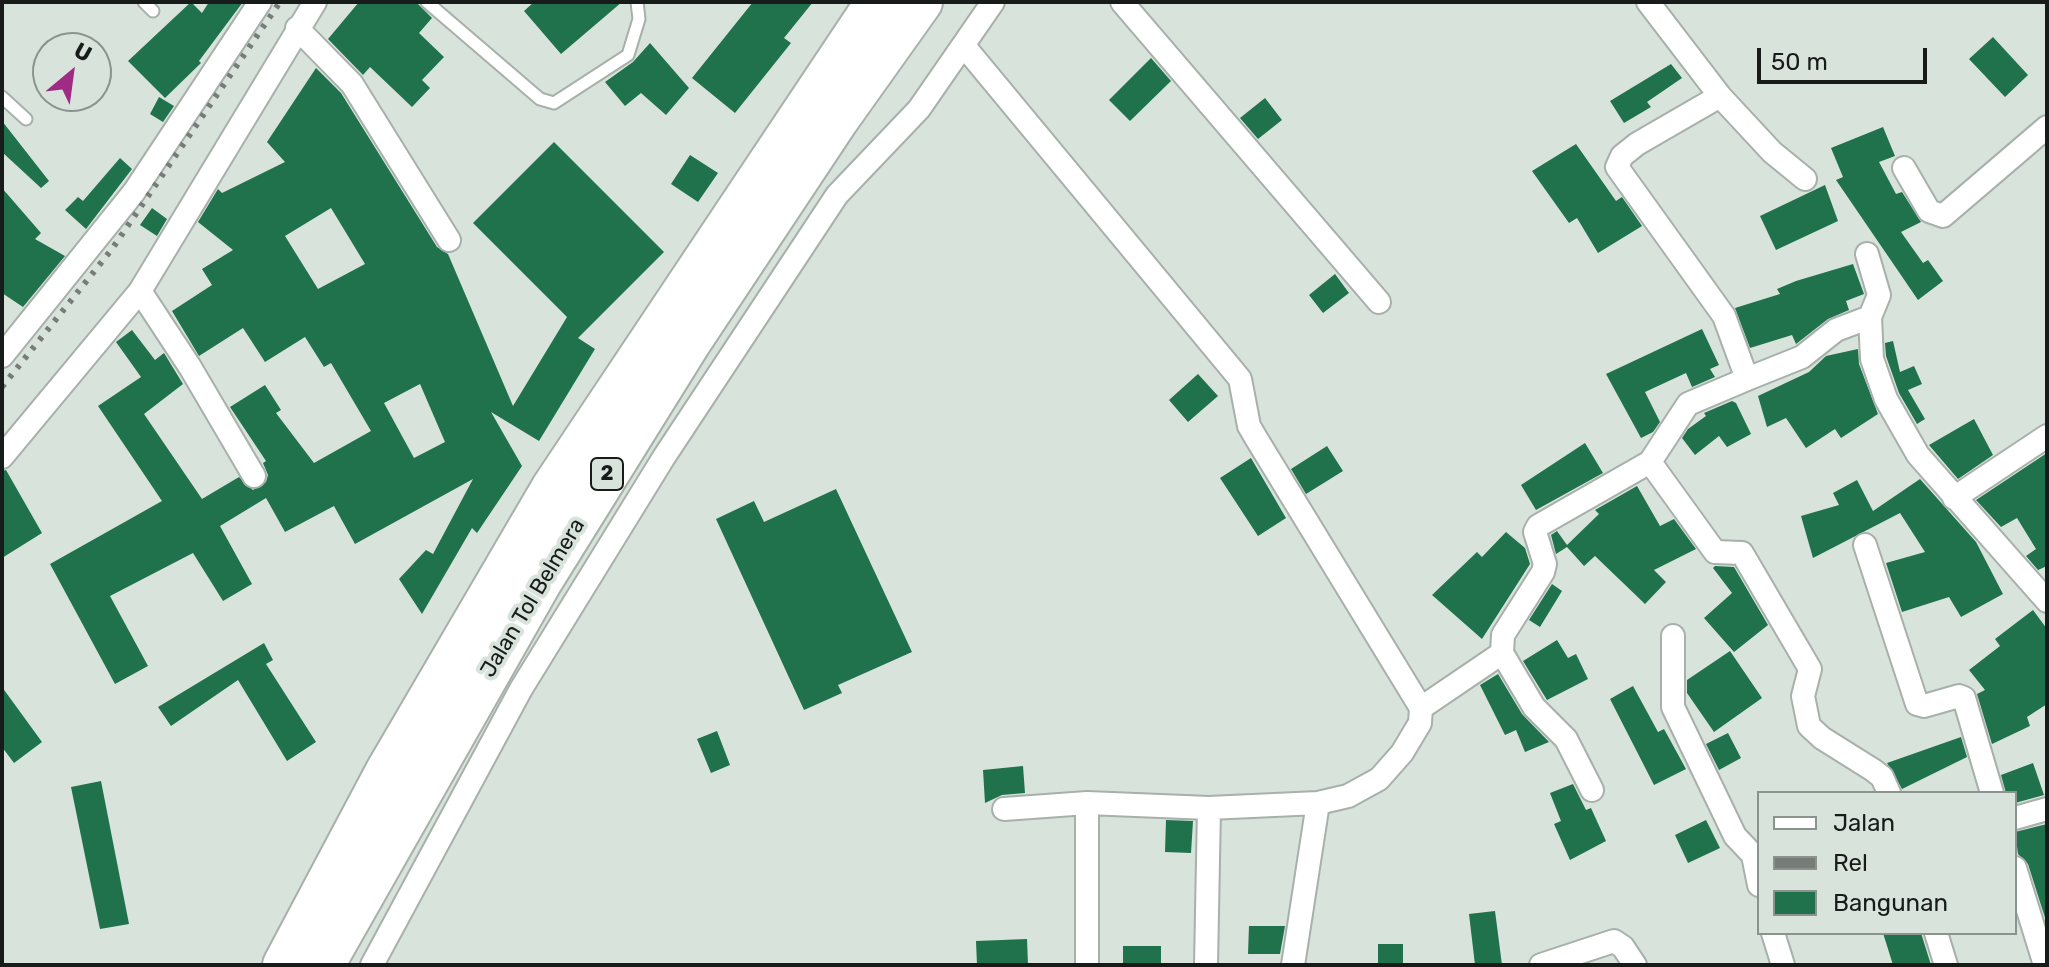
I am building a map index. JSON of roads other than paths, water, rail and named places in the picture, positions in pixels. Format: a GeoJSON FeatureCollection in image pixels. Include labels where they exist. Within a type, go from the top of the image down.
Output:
{"type":"FeatureCollection","features":[{"type":"Feature","properties":{"kind":"highway","name":"Jalan Tol Belmera"},"geometry":{"type":"LineString","coordinates":[[284,965],[387,771],[552,489],[877,2]]}},
{"type":"Feature","properties":{"kind":"highway","name":"Jalan Tol Belmera"},"geometry":{"type":"LineString","coordinates":[[323,965],[428,775],[697,330],[921,2]]}},
{"type":"Feature","properties":{"kind":"street"},"geometry":{"type":"LineString","coordinates":[[2,356],[134,192],[260,2]]}},
{"type":"Feature","properties":{"kind":"street"},"geometry":{"type":"LineString","coordinates":[[2,457],[10,434],[140,291],[315,2]]}},
{"type":"Feature","properties":{"kind":"street"},"geometry":{"type":"LineString","coordinates":[[372,965],[521,689],[664,457],[837,195],[919,109],[993,2]]}},
{"type":"Feature","properties":{"kind":"street"},"geometry":{"type":"LineString","coordinates":[[1122,2],[1379,302]]}},
{"type":"Feature","properties":{"kind":"street"},"geometry":{"type":"LineString","coordinates":[[1648,2],[1720,96],[1772,152],[1805,179]]}},
{"type":"Feature","properties":{"kind":"street"},"geometry":{"type":"LineString","coordinates":[[297,28],[352,84],[449,240]]}},
{"type":"Feature","properties":{"kind":"street"},"geometry":{"type":"LineString","coordinates":[[964,46],[1240,379],[1249,426],[1421,708],[1420,723],[1402,753],[1379,779],[1348,796],[1318,803],[1209,808],[1087,803],[1004,809]]}},
{"type":"Feature","properties":{"kind":"street"},"geometry":{"type":"LineString","coordinates":[[1720,96],[1637,144],[1622,156],[1617,167],[1724,316],[1747,379]]}},
{"type":"Feature","properties":{"kind":"street"},"geometry":{"type":"LineString","coordinates":[[1904,168],[1929,211],[1943,216],[2047,127]]}},
{"type":"Feature","properties":{"kind":"street"},"geometry":{"type":"LineString","coordinates":[[1867,254],[1879,295],[1870,317],[1872,359],[1886,399],[1918,455],[2047,601]]}},
{"type":"Feature","properties":{"kind":"street"},"geometry":{"type":"LineString","coordinates":[[140,291],[190,367],[254,476]]}},
{"type":"Feature","properties":{"kind":"street"},"geometry":{"type":"LineString","coordinates":[[1592,790],[1566,739],[1534,707],[1502,653],[1503,635],[1543,572],[1545,564],[1535,532],[1538,526],[1650,462],[1688,404],[1802,357],[1836,330],[1870,317]]}},
{"type":"Feature","properties":{"kind":"street"},"geometry":{"type":"LineString","coordinates":[[1954,498],[2047,436]]}},
{"type":"Feature","properties":{"kind":"street"},"geometry":{"type":"LineString","coordinates":[[1650,462],[1717,554],[1739,551],[1749,566],[1810,669],[1803,696],[1809,726],[1882,777],[1888,791]]}},
{"type":"Feature","properties":{"kind":"street"},"geometry":{"type":"LineString","coordinates":[[1865,545],[1917,704],[1964,698],[1991,791]]}},
{"type":"Feature","properties":{"kind":"street"},"geometry":{"type":"LineString","coordinates":[[1673,636],[1673,707],[1735,836],[1753,855],[1757,875]]}},
{"type":"Feature","properties":{"kind":"street"},"geometry":{"type":"LineString","coordinates":[[1421,708],[1502,653]]}},
{"type":"Feature","properties":{"kind":"street"},"geometry":{"type":"LineString","coordinates":[[1087,803],[1087,965]]}},
{"type":"Feature","properties":{"kind":"street"},"geometry":{"type":"LineString","coordinates":[[1293,965],[1318,803]]}},
{"type":"Feature","properties":{"kind":"street"},"geometry":{"type":"LineString","coordinates":[[1206,965],[1209,808]]}},
{"type":"Feature","properties":{"kind":"street"},"geometry":{"type":"LineString","coordinates":[[2017,817],[2047,809]]}},
{"type":"Feature","properties":{"kind":"street"},"geometry":{"type":"LineString","coordinates":[[2017,874],[2045,965]]}},
{"type":"Feature","properties":{"kind":"street"},"geometry":{"type":"LineString","coordinates":[[1774,935],[1783,965]]}},
{"type":"Feature","properties":{"kind":"street"},"geometry":{"type":"LineString","coordinates":[[1937,935],[1946,965]]}},
{"type":"Feature","properties":{"kind":"street"},"geometry":{"type":"LineString","coordinates":[[1541,965],[1614,941],[1623,947],[1635,965]]}},
{"type":"Feature","properties":{"kind":"lane"},"geometry":{"type":"LineString","coordinates":[[144,2],[153,11]]}},
{"type":"Feature","properties":{"kind":"lane"},"geometry":{"type":"LineString","coordinates":[[427,2],[540,99],[554,103],[628,55],[639,19],[637,2]]}},
{"type":"Feature","properties":{"kind":"lane"},"geometry":{"type":"LineString","coordinates":[[2,97],[26,119]]}},
{"type":"Feature","properties":{"kind":"railway"},"geometry":{"type":"LineString","coordinates":[[2,387],[112,249],[280,2]]}}]}
